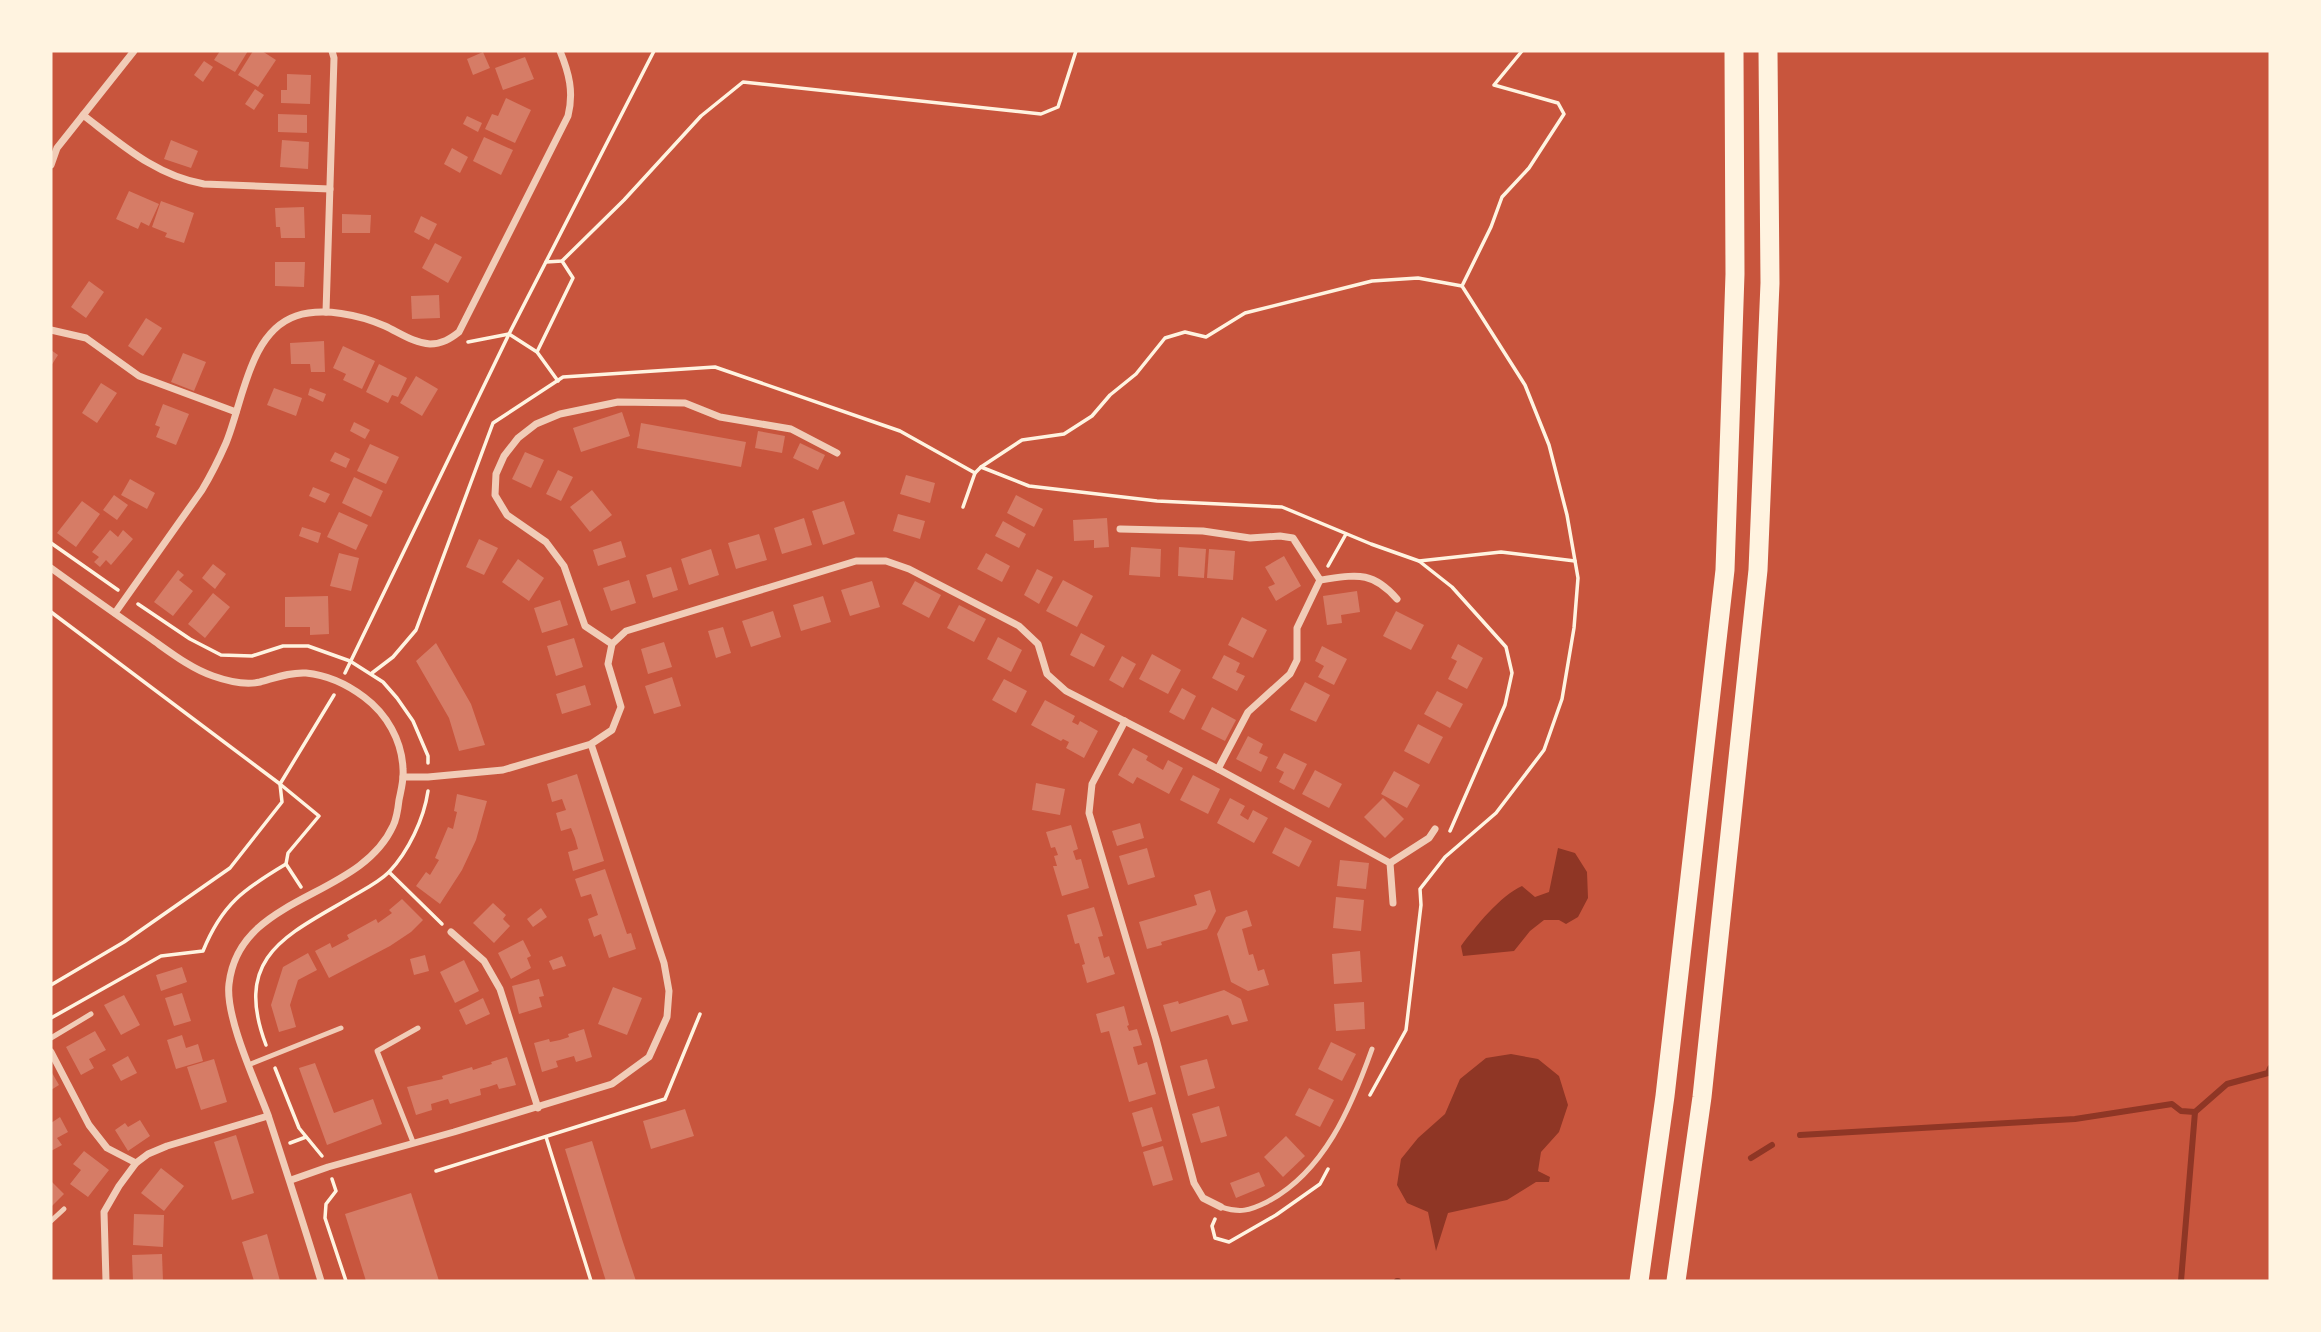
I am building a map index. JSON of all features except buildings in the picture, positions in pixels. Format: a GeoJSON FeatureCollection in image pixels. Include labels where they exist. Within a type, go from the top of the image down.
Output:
{"type":"FeatureCollection","features":[{"type":"Feature","properties":{"kind":"highway"},"geometry":{"type":"LineString","coordinates":[[1639,1281],[1665,1096],[1724,570],[1735,274],[1734,51]]}},
{"type":"Feature","properties":{"kind":"highway"},"geometry":{"type":"LineString","coordinates":[[1676,1281],[1702,1097],[1758,570],[1770,283],[1768,51]]}},
{"type":"Feature","properties":{"kind":"street"},"geometry":{"type":"LineString","coordinates":[[51,165],[57,148],[134,51]]}},
{"type":"Feature","properties":{"kind":"street"},"geometry":{"type":"LineString","coordinates":[[326,312],[334,58],[332,51]]}},
{"type":"Feature","properties":{"kind":"street"},"geometry":{"type":"LineString","coordinates":[[115,613],[202,491],[227,441],[258,350],[273,330],[298,315],[326,312],[363,319],[427,344],[443,342],[465,324],[568,116],[571,82],[560,51]]}},
{"type":"Feature","properties":{"kind":"street"},"geometry":{"type":"LineString","coordinates":[[83,115],[156,169],[188,181],[330,189]]}},
{"type":"Feature","properties":{"kind":"street"},"geometry":{"type":"LineString","coordinates":[[51,330],[86,338],[139,376],[236,412]]}},
{"type":"Feature","properties":{"kind":"street"},"geometry":{"type":"LineString","coordinates":[[612,644],[585,626],[564,566],[546,542],[506,515],[495,495],[496,474],[504,456],[518,438],[536,424],[561,414],[618,402],[685,403],[720,417],[791,429],[837,453]]}},
{"type":"Feature","properties":{"kind":"street"},"geometry":{"type":"LineString","coordinates":[[1120,529],[1203,531],[1250,538],[1293,538],[1321,580]]}},
{"type":"Feature","properties":{"kind":"street"},"geometry":{"type":"LineString","coordinates":[[403,777],[503,771],[591,744],[612,730],[621,707],[608,664],[612,644],[626,631],[856,561],[886,561],[933,580],[1019,626],[1038,644],[1047,674],[1066,691],[1219,769],[1390,863]]}},
{"type":"Feature","properties":{"kind":"street"},"geometry":{"type":"LineString","coordinates":[[51,568],[189,664],[213,676],[258,682],[305,673],[324,676],[340,683],[367,699],[389,724],[398,741],[403,777],[394,824],[383,844],[361,866],[269,918],[249,935],[239,951],[228,986],[230,1004],[248,1065],[290,1180],[321,1281]]}},
{"type":"Feature","properties":{"kind":"street"},"geometry":{"type":"LineString","coordinates":[[1321,580],[1372,577],[1385,585],[1397,599]]}},
{"type":"Feature","properties":{"kind":"street"},"geometry":{"type":"LineString","coordinates":[[1219,769],[1248,712],[1290,674],[1297,660],[1297,628],[1321,580]]}},
{"type":"Feature","properties":{"kind":"street"},"geometry":{"type":"LineString","coordinates":[[1125,721],[1092,784],[1089,813],[1156,1040],[1194,1183],[1203,1198],[1221,1207]]}},
{"type":"Feature","properties":{"kind":"street"},"geometry":{"type":"LineString","coordinates":[[290,1180],[612,1084],[649,1057],[667,1017],[669,991],[664,963],[591,744]]}},
{"type":"Feature","properties":{"kind":"street"},"geometry":{"type":"LineString","coordinates":[[1390,863],[1429,838],[1435,828]]}},
{"type":"Feature","properties":{"kind":"street"},"geometry":{"type":"LineString","coordinates":[[1390,863],[1393,903]]}},
{"type":"Feature","properties":{"kind":"street"},"geometry":{"type":"LineString","coordinates":[[451,932],[484,961],[500,989],[538,1108]]}},
{"type":"Feature","properties":{"kind":"street"},"geometry":{"type":"LineString","coordinates":[[51,1052],[89,1125],[107,1148],[136,1163]]}},
{"type":"Feature","properties":{"kind":"street"},"geometry":{"type":"LineString","coordinates":[[106,1281],[104,1212],[136,1163],[148,1154],[167,1146],[268,1116]]}},
{"type":"Feature","properties":{"kind":"lane"},"geometry":{"type":"LineString","coordinates":[[51,1038],[91,1014]]}},
{"type":"Feature","properties":{"kind":"lane"},"geometry":{"type":"LineString","coordinates":[[248,1065],[341,1028]]}},
{"type":"Feature","properties":{"kind":"lane"},"geometry":{"type":"LineString","coordinates":[[413,1142],[377,1051],[418,1028]]}},
{"type":"Feature","properties":{"kind":"lane"},"geometry":{"type":"LineString","coordinates":[[1221,1207],[1237,1212],[1259,1206],[1284,1193],[1309,1171],[1331,1139],[1365,1070],[1372,1049]]}},
{"type":"Feature","properties":{"kind":"lane"},"geometry":{"type":"LineString","coordinates":[[51,1222],[64,1209]]}},
{"type":"Feature","properties":{"kind":"path"},"geometry":{"type":"LineString","coordinates":[[51,985],[124,942],[230,868],[282,802],[280,784],[332,700],[509,334],[654,51]]}},
{"type":"Feature","properties":{"kind":"path"},"geometry":{"type":"LineString","coordinates":[[546,262],[562,261],[624,200],[701,116],[743,82],[1041,114],[1058,107],[1076,51]]}},
{"type":"Feature","properties":{"kind":"path"},"geometry":{"type":"LineString","coordinates":[[1462,286],[1491,227],[1502,197],[1529,168],[1564,114],[1558,103],[1494,85],[1522,51]]}},
{"type":"Feature","properties":{"kind":"path"},"geometry":{"type":"LineString","coordinates":[[537,352],[573,278],[562,261]]}},
{"type":"Feature","properties":{"kind":"path"},"geometry":{"type":"LineString","coordinates":[[963,507],[975,473],[982,467],[1022,440],[1064,434],[1092,416],[1110,395],[1136,374],[1165,338],[1185,332],[1206,337],[1245,313],[1314,293],[1372,281],[1418,278],[1462,286],[1525,385],[1549,445],[1567,515],[1578,578],[1574,628],[1562,699],[1544,750],[1496,813],[1445,857],[1420,889],[1421,905],[1406,1030],[1365,1104]]}},
{"type":"Feature","properties":{"kind":"path"},"geometry":{"type":"LineString","coordinates":[[456,334],[465,342],[509,334],[537,352],[558,381]]}},
{"type":"Feature","properties":{"kind":"path"},"geometry":{"type":"LineString","coordinates":[[372,673],[393,657],[416,630],[493,423],[563,377],[715,368],[900,431],[975,473]]}},
{"type":"Feature","properties":{"kind":"path"},"geometry":{"type":"LineString","coordinates":[[982,467],[1029,486],[1157,501],[1282,507],[1419,561],[1452,587],[1506,647],[1512,673],[1505,705],[1449,833]]}},
{"type":"Feature","properties":{"kind":"path"},"geometry":{"type":"LineString","coordinates":[[1321,580],[1346,534]]}},
{"type":"Feature","properties":{"kind":"path"},"geometry":{"type":"LineString","coordinates":[[51,543],[190,639],[220,654],[252,656],[283,646],[308,646],[350,661],[372,673],[397,698],[413,721],[428,756],[428,795],[407,849],[388,872],[371,886],[292,932],[272,950],[259,976],[255,996],[259,1026],[299,1128],[328,1167],[336,1191],[326,1204],[325,1217],[346,1281]]}},
{"type":"Feature","properties":{"kind":"path"},"geometry":{"type":"LineString","coordinates":[[1419,561],[1501,552],[1575,561]]}},
{"type":"Feature","properties":{"kind":"path"},"geometry":{"type":"LineString","coordinates":[[51,612],[280,784],[318,816],[288,853],[286,864],[307,897]]}},
{"type":"Feature","properties":{"kind":"path"},"geometry":{"type":"LineString","coordinates":[[51,1018],[161,956],[203,951],[213,926],[229,906],[250,885],[286,864]]}},
{"type":"Feature","properties":{"kind":"path"},"geometry":{"type":"LineString","coordinates":[[388,872],[451,932]]}},
{"type":"Feature","properties":{"kind":"path"},"geometry":{"type":"LineString","coordinates":[[436,1171],[665,1099],[700,1014]]}},
{"type":"Feature","properties":{"kind":"path"},"geometry":{"type":"LineString","coordinates":[[546,1137],[591,1281]]}},
{"type":"Feature","properties":{"kind":"path"},"geometry":{"type":"LineString","coordinates":[[1221,1207],[1212,1226],[1215,1238],[1229,1242],[1276,1216],[1320,1184],[1332,1161]]}},
{"type":"Feature","properties":{"kind":"shaded area"},"geometry":{"type":"Polygon","coordinates":[[[1558,848],[1575,853],[1587,872],[1588,898],[1578,917],[1566,924],[1559,920],[1544,920],[1530,931],[1514,951],[1463,956],[1461,946],[1497,904],[1514,890],[1522,886],[1535,897],[1549,892],[1558,848]]]}},
{"type":"Feature","properties":{"kind":"shaded area"},"geometry":{"type":"Polygon","coordinates":[[[1511,1054],[1538,1059],[1559,1076],[1568,1105],[1559,1132],[1541,1152],[1538,1171],[1550,1177],[1549,1182],[1536,1182],[1507,1200],[1448,1213],[1436,1251],[1428,1212],[1407,1203],[1397,1185],[1401,1159],[1418,1138],[1445,1114],[1460,1079],[1486,1058],[1511,1054]]]}},
{"type":"Feature","properties":{"kind":"waterway"},"geometry":{"type":"LineString","coordinates":[[2181,1281],[2195,1112],[2227,1084],[2268,1073],[2270,1068]]}},
{"type":"Feature","properties":{"kind":"waterway"},"geometry":{"type":"LineString","coordinates":[[1800,1135],[2075,1119],[2172,1104],[2181,1111],[2195,1112]]}},
{"type":"Feature","properties":{"kind":"waterway"},"geometry":{"type":"LineString","coordinates":[[1751,1158],[1772,1145]]}}]}
